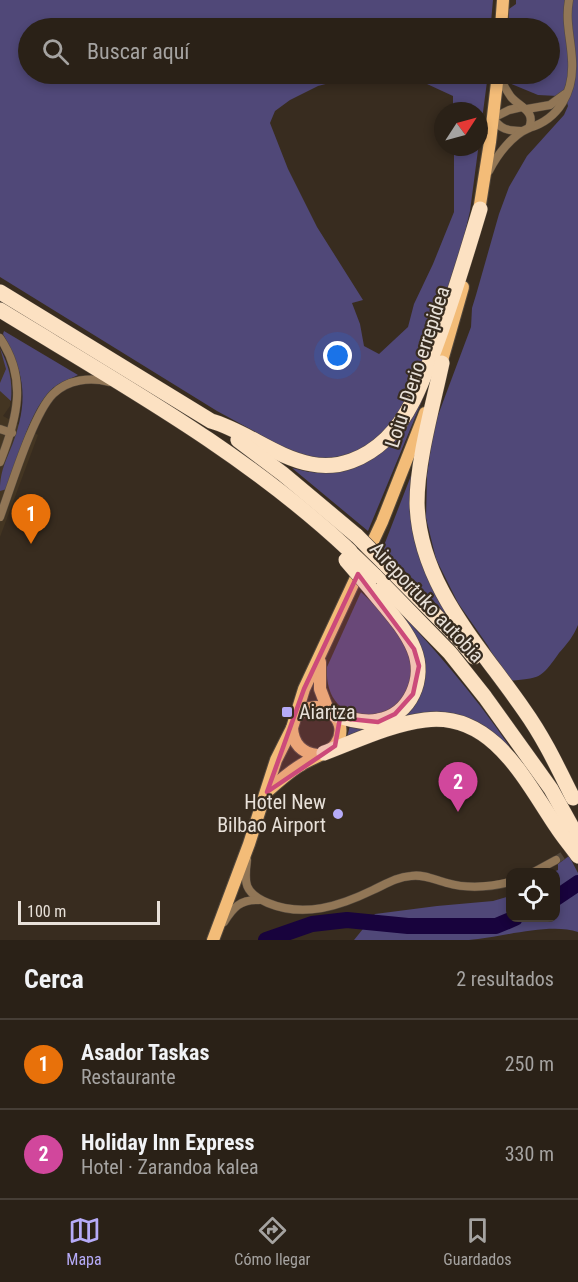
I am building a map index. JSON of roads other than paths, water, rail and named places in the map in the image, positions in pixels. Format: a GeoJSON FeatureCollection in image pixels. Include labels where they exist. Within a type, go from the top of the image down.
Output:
{"type":"FeatureCollection","features":[{"type":"Feature","properties":{"kind":"highway"},"geometry":{"type":"LineString","coordinates":[[0,292],[211,421],[229,426],[293,459],[312,465],[330,466],[348,463],[368,453],[392,432],[414,400],[445,322],[480,209]]}},
{"type":"Feature","properties":{"kind":"highway","name":"Aireportuko autobia"},"geometry":{"type":"LineString","coordinates":[[0,310],[203,435],[271,483],[450,653],[485,697],[550,789],[578,838]]}},
{"type":"Feature","properties":{"kind":"highway"},"geometry":{"type":"LineString","coordinates":[[442,363],[419,475],[417,503],[424,547],[441,592],[525,711],[552,754],[576,802]]}},
{"type":"Feature","properties":{"kind":"highway","name":"Aireportuko autobia"},"geometry":{"type":"LineString","coordinates":[[211,421],[283,474],[357,536],[459,639],[536,741],[576,802]]}},
{"type":"Feature","properties":{"kind":"highway"},"geometry":{"type":"LineString","coordinates":[[331,712],[346,719],[378,722],[406,705],[418,681],[418,666],[414,649],[373,582]]}},
{"type":"Feature","properties":{"kind":"highway"},"geometry":{"type":"LineString","coordinates":[[321,754],[402,725],[424,720],[441,719],[465,726],[484,734],[503,752],[528,781],[557,828],[578,856]]}},
{"type":"Feature","properties":{"kind":"main road"},"geometry":{"type":"LineString","coordinates":[[502,18],[503,0]]}},
{"type":"Feature","properties":{"kind":"main road","name":"Loiu - Derio errepidea"},"geometry":{"type":"LineString","coordinates":[[213,938],[249,844],[276,760],[293,725],[304,689],[407,462],[442,363],[467,271],[480,209],[497,84]]}},
{"type":"Feature","properties":{"kind":"main road"},"geometry":{"type":"LineString","coordinates":[[267,792],[291,772],[330,750],[339,740],[340,726],[320,689],[320,657]]}},
{"type":"Feature","properties":{"kind":"main road"},"geometry":{"type":"LineString","coordinates":[[321,754],[304,752],[299,747],[295,742],[293,725],[302,711],[308,708],[322,707],[331,712]]}},
{"type":"Feature","properties":{"kind":"street"},"geometry":{"type":"LineString","coordinates":[[566,93],[550,105],[509,110],[493,118],[497,125],[505,130],[525,130],[542,124],[558,111],[566,93],[572,72],[566,15],[569,0]]}},
{"type":"Feature","properties":{"kind":"street"},"geometry":{"type":"LineString","coordinates":[[484,180],[498,157],[525,130],[531,115],[511,96],[504,84]]}},
{"type":"Feature","properties":{"kind":"street"},"geometry":{"type":"LineString","coordinates":[[0,338],[13,366],[18,398],[12,433],[0,462]]}},
{"type":"Feature","properties":{"kind":"street"},"geometry":{"type":"LineString","coordinates":[[0,517],[37,421],[53,394],[64,386],[80,380],[98,379],[128,388]]}},
{"type":"Feature","properties":{"kind":"street"},"geometry":{"type":"LineString","coordinates":[[0,429],[12,433]]}},
{"type":"Feature","properties":{"kind":"street"},"geometry":{"type":"LineString","coordinates":[[249,844],[245,881],[250,892],[273,906],[295,910],[312,910],[342,904],[393,879],[413,876],[472,887],[506,883]]}},
{"type":"Feature","properties":{"kind":"street"},"geometry":{"type":"LineString","coordinates":[[542,868],[556,860]]}},
{"type":"Feature","properties":{"kind":"street"},"geometry":{"type":"LineString","coordinates":[[213,938],[236,904],[246,900],[260,900]]}},
{"type":"Feature","properties":{"kind":"waterway"},"geometry":{"type":"LineString","coordinates":[[560,895],[578,883]]}},
{"type":"Feature","properties":{"kind":"waterway"},"geometry":{"type":"LineString","coordinates":[[266,940],[312,924],[347,920],[408,926],[496,926],[506,922]]}},
{"type":"Feature","properties":{"kind":"tunnel"},"geometry":{"type":"LineString","coordinates":[[556,860],[574,848]]}},
{"type":"Feature","properties":{"kind":"place","name":"Asador Taskas"},"geometry":{"type":"Point","coordinates":[31,544]}},
{"type":"Feature","properties":{"kind":"place","name":"Aiartza"},"geometry":{"type":"Point","coordinates":[287,712]}},
{"type":"Feature","properties":{"kind":"place","name":"Holiday Inn Express"},"geometry":{"type":"Point","coordinates":[458,812]}},
{"type":"Feature","properties":{"kind":"place","name":"Hotel New Bilbao Airport"},"geometry":{"type":"Point","coordinates":[338,814]}}]}
